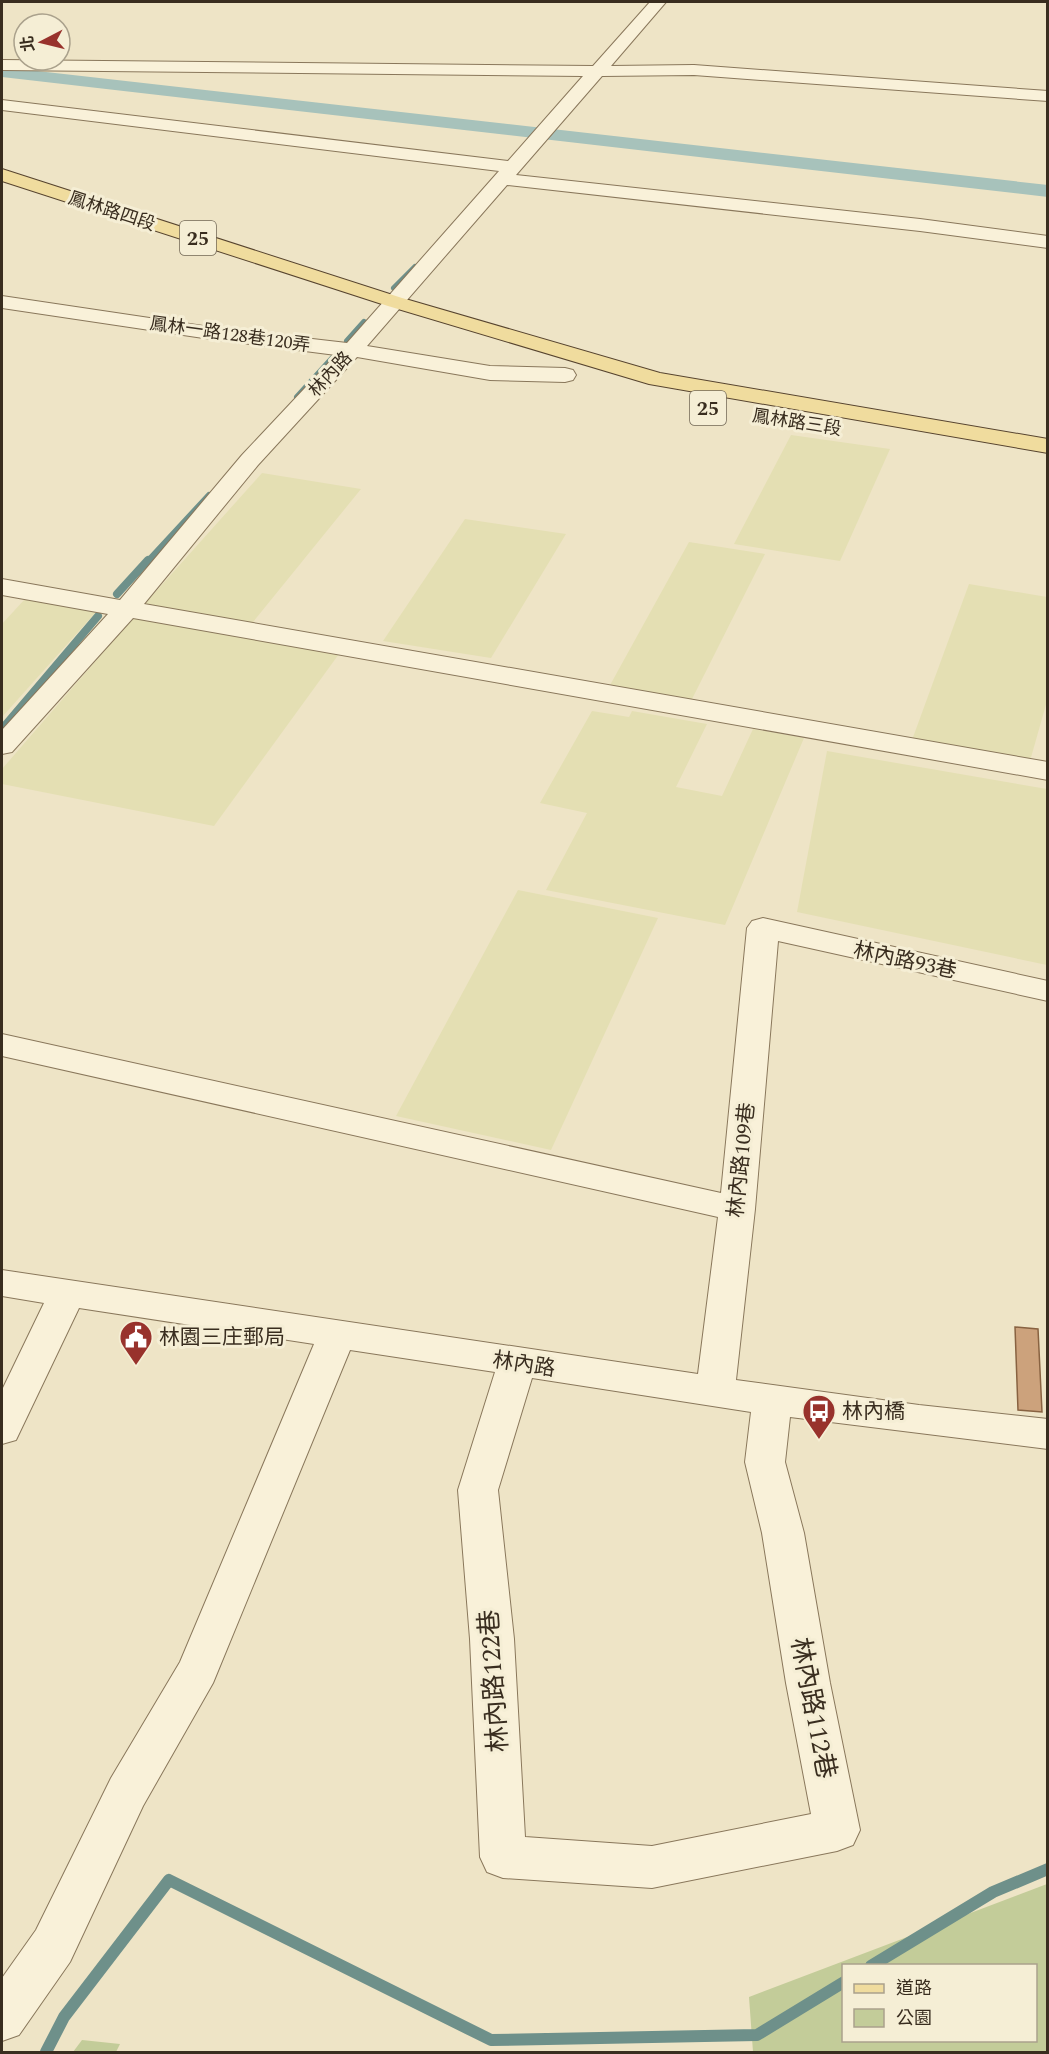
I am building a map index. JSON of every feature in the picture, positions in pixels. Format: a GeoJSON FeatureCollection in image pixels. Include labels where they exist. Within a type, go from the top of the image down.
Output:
{"type":"FeatureCollection","features":[{"type":"Feature","properties":{"kind":"main road","name":"鳳林路四段"},"geometry":{"type":"LineString","coordinates":[[2,175],[395,302]]}},
{"type":"Feature","properties":{"kind":"main road","name":"鳳林路四段"},"geometry":{"type":"LineString","coordinates":[[2,194],[234,271]]}},
{"type":"Feature","properties":{"kind":"main road","name":"鳳林路三段"},"geometry":{"type":"LineString","coordinates":[[395,302],[657,379],[1047,446]]}},
{"type":"Feature","properties":{"kind":"main road","name":"鳳林路三段"},"geometry":{"type":"LineString","coordinates":[[476,349],[565,375],[681,403],[1047,463]]}},
{"type":"Feature","properties":{"kind":"street","name":"林內路"},"geometry":{"type":"LineString","coordinates":[[2,746],[127,608],[250,460],[352,350],[376,320],[395,302],[548,124],[658,2]]}},
{"type":"Feature","properties":{"kind":"street"},"geometry":{"type":"LineString","coordinates":[[2,65],[694,70],[1047,96]]}},
{"type":"Feature","properties":{"kind":"street"},"geometry":{"type":"LineString","coordinates":[[2,105],[1047,242]]}},
{"type":"Feature","properties":{"kind":"street","name":"鳳林一路128巷120弄"},"geometry":{"type":"LineString","coordinates":[[2,302],[210,333],[352,350],[490,373],[565,375]]}},
{"type":"Feature","properties":{"kind":"street"},"geometry":{"type":"LineString","coordinates":[[2,587],[1047,771]]}},
{"type":"Feature","properties":{"kind":"street","name":"林內路93巷"},"geometry":{"type":"LineString","coordinates":[[763,928],[1047,991]]}},
{"type":"Feature","properties":{"kind":"street","name":"林內路109巷"},"geometry":{"type":"LineString","coordinates":[[715,1392],[737,1209],[763,928]]}},
{"type":"Feature","properties":{"kind":"street"},"geometry":{"type":"LineString","coordinates":[[2,1046],[737,1209]]}},
{"type":"Feature","properties":{"kind":"street","name":"林內路"},"geometry":{"type":"LineString","coordinates":[[2,1284],[715,1392],[919,1420],[1047,1434]]}},
{"type":"Feature","properties":{"kind":"street"},"geometry":{"type":"LineString","coordinates":[[2,1430],[67,1294]]}},
{"type":"Feature","properties":{"kind":"street"},"geometry":{"type":"LineString","coordinates":[[2,2018],[52,1946],[127,1792],[198,1670],[337,1334]]}},
{"type":"Feature","properties":{"kind":"street","name":"林內路122巷"},"geometry":{"type":"LineString","coordinates":[[517,1363],[478,1490],[492,1639],[503,1857],[652,1867]]}},
{"type":"Feature","properties":{"kind":"street","name":"林內路112巷"},"geometry":{"type":"LineString","coordinates":[[652,1867],[837,1830],[808,1683],[783,1533],[765,1462],[772,1400]]}},
{"type":"Feature","properties":{"kind":"shaded area"},"geometry":{"type":"Polygon","coordinates":[[[791,435],[890,449],[840,561],[734,544],[791,435]]]}},
{"type":"Feature","properties":{"kind":"shaded area"},"geometry":{"type":"Polygon","coordinates":[[[262,473],[361,489],[249,627],[142,607],[262,473]]]}},
{"type":"Feature","properties":{"kind":"shaded area"},"geometry":{"type":"Polygon","coordinates":[[[465,519],[566,534],[491,658],[383,641],[465,519]]]}},
{"type":"Feature","properties":{"kind":"shaded area"},"geometry":{"type":"Polygon","coordinates":[[[689,542],[765,554],[691,701],[609,687],[689,542]]]}},
{"type":"Feature","properties":{"kind":"shaded area"},"geometry":{"type":"Polygon","coordinates":[[[969,584],[1047,597],[1047,701],[1030,761],[912,740],[969,584]]]}},
{"type":"Feature","properties":{"kind":"shaded area"},"geometry":{"type":"Polygon","coordinates":[[[25,599],[96,612],[2,717],[2,624],[25,599]]]}},
{"type":"Feature","properties":{"kind":"shaded area"},"geometry":{"type":"Polygon","coordinates":[[[133,618],[339,654],[214,826],[2,784],[2,769],[133,618]]]}},
{"type":"Feature","properties":{"kind":"shaded area"},"geometry":{"type":"Polygon","coordinates":[[[592,711],[629,717],[632,711],[707,724],[676,787],[722,796],[753,729],[804,738],[725,925],[546,890],[587,813],[540,803],[592,711]]]}},
{"type":"Feature","properties":{"kind":"shaded area"},"geometry":{"type":"Polygon","coordinates":[[[827,751],[1047,789],[1047,965],[797,912],[827,751]]]}},
{"type":"Feature","properties":{"kind":"shaded area"},"geometry":{"type":"Polygon","coordinates":[[[518,890],[658,918],[551,1150],[396,1116],[518,890]]]}},
{"type":"Feature","properties":{"kind":"green space"},"geometry":{"type":"Polygon","coordinates":[[[1047,1884],[1047,2052],[753,2052],[749,1997],[1047,1884]]]}},
{"type":"Feature","properties":{"kind":"green space"},"geometry":{"type":"Polygon","coordinates":[[[82,2040],[120,2044],[116,2052],[73,2052],[82,2040]]]}},
{"type":"Feature","properties":{"kind":"building"},"geometry":{"type":"Polygon","coordinates":[[[1015,1327],[1038,1329],[1042,1412],[1018,1410],[1015,1327]]]}},
{"type":"Feature","properties":{"kind":"waterway"},"geometry":{"type":"LineString","coordinates":[[2,72],[1048,191]]}},
{"type":"Feature","properties":{"kind":"waterway"},"geometry":{"type":"LineString","coordinates":[[394,288],[415,267]]}},
{"type":"Feature","properties":{"kind":"waterway"},"geometry":{"type":"LineString","coordinates":[[347,341],[364,322]]}},
{"type":"Feature","properties":{"kind":"waterway"},"geometry":{"type":"LineString","coordinates":[[297,397],[337,353]]}},
{"type":"Feature","properties":{"kind":"waterway"},"geometry":{"type":"LineString","coordinates":[[147,562],[209,495]]}},
{"type":"Feature","properties":{"kind":"waterway"},"geometry":{"type":"LineString","coordinates":[[117,594],[148,560]]}},
{"type":"Feature","properties":{"kind":"waterway"},"geometry":{"type":"LineString","coordinates":[[2,729],[98,616]]}},
{"type":"Feature","properties":{"kind":"waterway"},"geometry":{"type":"LineString","coordinates":[[874,1964],[993,1892],[1048,1869]]}},
{"type":"Feature","properties":{"kind":"waterway"},"geometry":{"type":"LineString","coordinates":[[46,2052],[64,2017],[169,1880],[491,2040],[757,2035],[842,1983]]}},
{"type":"Feature","properties":{"kind":"place","name":"林園三庄郵局"},"geometry":{"type":"Point","coordinates":[136,1366]}},
{"type":"Feature","properties":{"kind":"place","name":"林內橋"},"geometry":{"type":"Point","coordinates":[819,1440]}}]}
